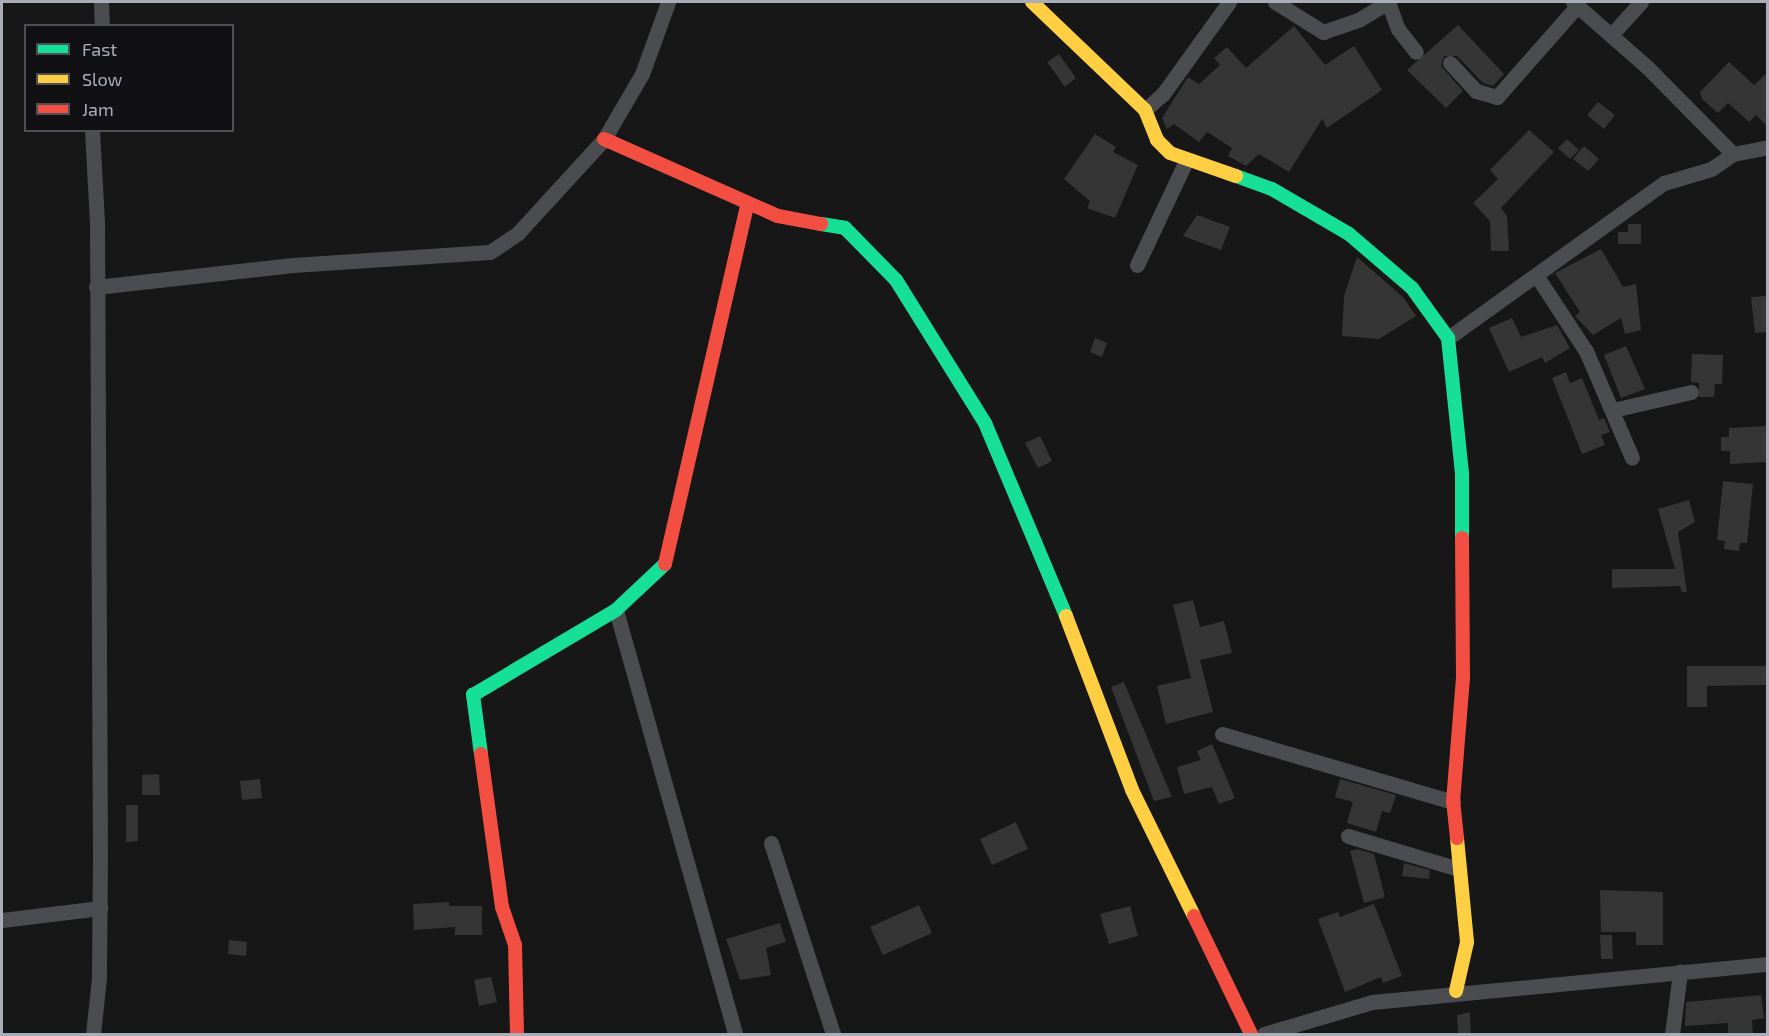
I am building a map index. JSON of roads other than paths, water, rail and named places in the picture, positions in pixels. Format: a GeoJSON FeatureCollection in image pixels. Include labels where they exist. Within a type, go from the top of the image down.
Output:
{"type":"FeatureCollection","features":[{"type":"Feature","properties":{"kind":"street"},"geometry":{"type":"LineString","coordinates":[[101,2],[102,24]]}},
{"type":"Feature","properties":{"kind":"street"},"geometry":{"type":"LineString","coordinates":[[96,287],[293,265],[490,252],[518,232],[604,139],[642,74],[668,2]]}},
{"type":"Feature","properties":{"kind":"street"},"geometry":{"type":"LineString","coordinates":[[1032,2],[1145,110],[1157,140],[1186,161],[1272,189],[1349,234],[1412,288],[1448,338],[1462,474],[1463,678],[1453,802],[1467,942],[1456,991]]}},
{"type":"Feature","properties":{"kind":"street"},"geometry":{"type":"LineString","coordinates":[[1145,110],[1163,94],[1229,2]]}},
{"type":"Feature","properties":{"kind":"street"},"geometry":{"type":"LineString","coordinates":[[1275,2],[1323,32],[1360,19],[1388,2],[1398,29],[1416,52]]}},
{"type":"Feature","properties":{"kind":"street"},"geometry":{"type":"LineString","coordinates":[[1612,34],[1641,2]]}},
{"type":"Feature","properties":{"kind":"street"},"geometry":{"type":"LineString","coordinates":[[1450,63],[1476,91],[1497,97],[1575,3],[1612,34],[1733,154]]}},
{"type":"Feature","properties":{"kind":"street"},"geometry":{"type":"LineString","coordinates":[[92,132],[96,287],[100,908],[93,1035]]}},
{"type":"Feature","properties":{"kind":"street"},"geometry":{"type":"LineString","coordinates":[[604,139],[778,216],[845,228],[896,280],[950,362],[986,423],[1038,542],[1132,790],[1251,1035]]}},
{"type":"Feature","properties":{"kind":"street"},"geometry":{"type":"LineString","coordinates":[[1448,338],[1639,198],[1683,175],[1723,164],[1733,154],[1767,147]]}},
{"type":"Feature","properties":{"kind":"street"},"geometry":{"type":"LineString","coordinates":[[1137,265],[1186,161]]}},
{"type":"Feature","properties":{"kind":"street"},"geometry":{"type":"LineString","coordinates":[[517,1035],[515,945],[502,907],[473,695],[616,610],[664,569],[748,203]]}},
{"type":"Feature","properties":{"kind":"street"},"geometry":{"type":"LineString","coordinates":[[1536,275],[1586,351],[1632,458]]}},
{"type":"Feature","properties":{"kind":"street"},"geometry":{"type":"LineString","coordinates":[[1612,410],[1691,392]]}},
{"type":"Feature","properties":{"kind":"street"},"geometry":{"type":"LineString","coordinates":[[616,610],[735,1035]]}},
{"type":"Feature","properties":{"kind":"street"},"geometry":{"type":"LineString","coordinates":[[1222,735],[1453,802]]}},
{"type":"Feature","properties":{"kind":"street"},"geometry":{"type":"LineString","coordinates":[[1348,836],[1460,869]]}},
{"type":"Feature","properties":{"kind":"street"},"geometry":{"type":"LineString","coordinates":[[771,843],[833,1035]]}},
{"type":"Feature","properties":{"kind":"street"},"geometry":{"type":"LineString","coordinates":[[2,920],[100,908]]}},
{"type":"Feature","properties":{"kind":"street"},"geometry":{"type":"LineString","coordinates":[[1264,1035],[1352,1006],[1456,991],[1767,964]]}},
{"type":"Feature","properties":{"kind":"street"},"geometry":{"type":"LineString","coordinates":[[1672,1035],[1680,972]]}}]}
